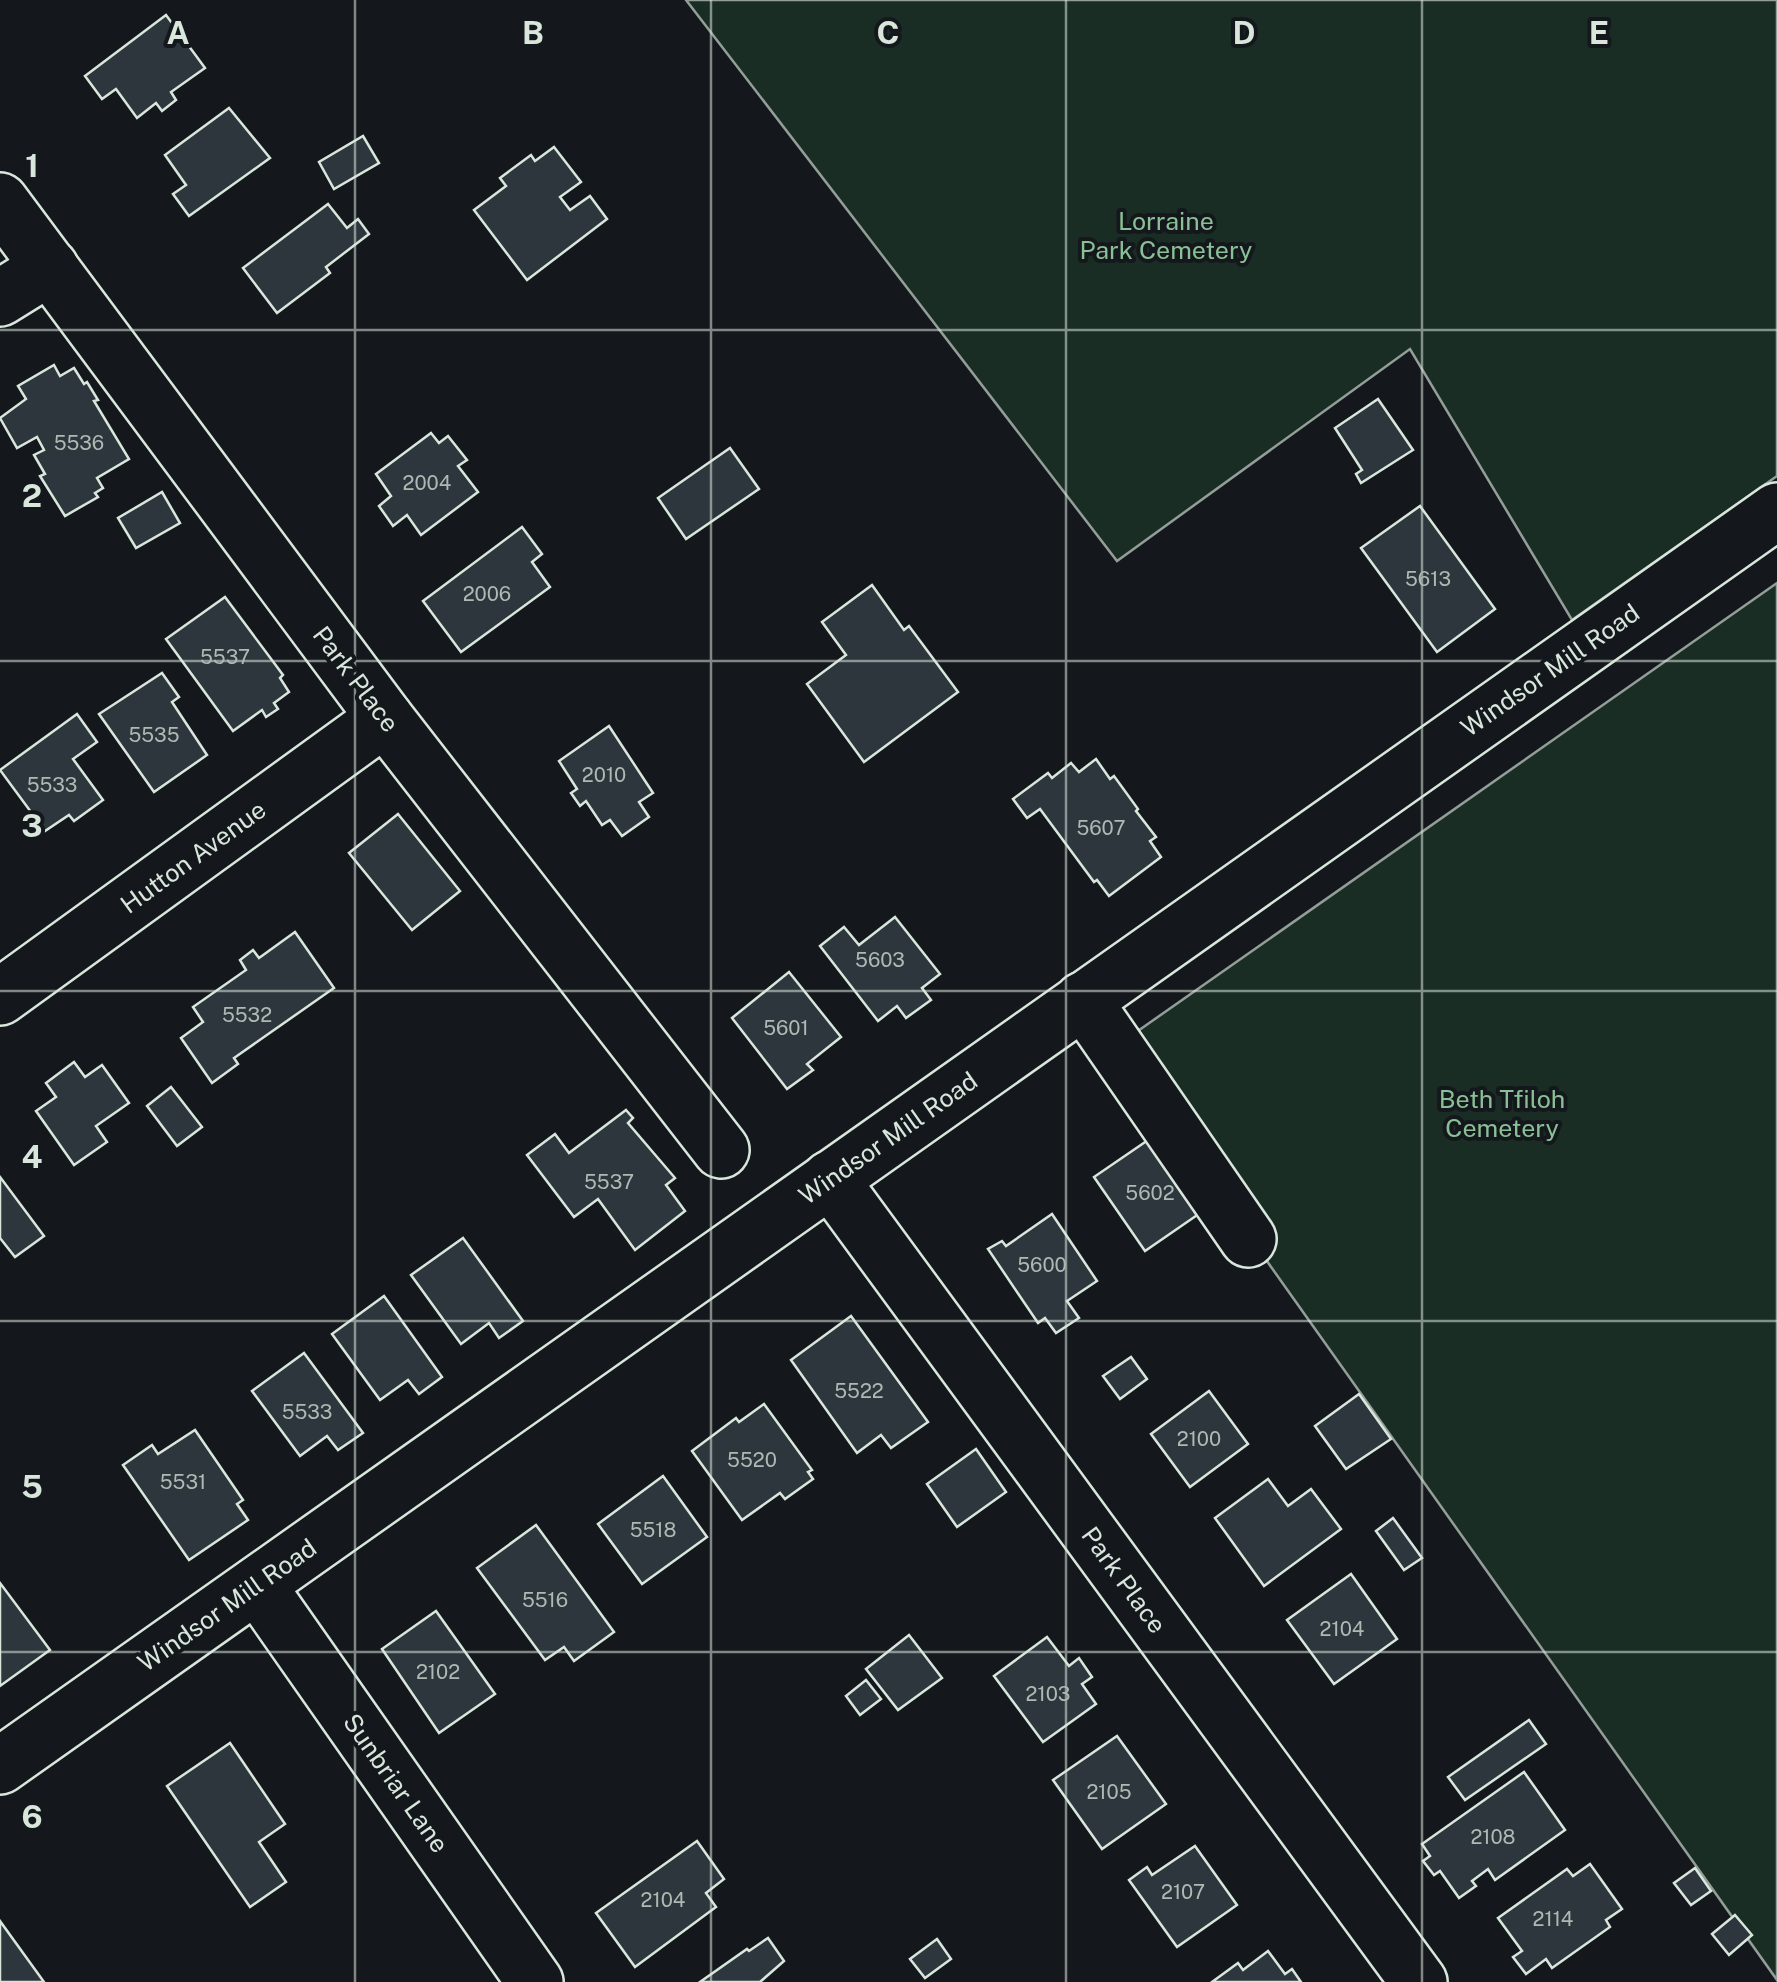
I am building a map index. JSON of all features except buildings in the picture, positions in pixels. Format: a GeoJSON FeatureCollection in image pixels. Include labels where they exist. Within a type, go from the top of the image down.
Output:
{"type":"FeatureCollection","features":[{"type":"Feature","properties":{"kind":"street","name":"Park Place"},"geometry":{"type":"LineString","coordinates":[[0,201],[385,718],[721,1150]]}},
{"type":"Feature","properties":{"kind":"street"},"geometry":{"type":"LineString","coordinates":[[0,298],[50,267]]}},
{"type":"Feature","properties":{"kind":"street","name":"Windsor Mill Road"},"geometry":{"type":"LineString","coordinates":[[0,1766],[1777,510]]}},
{"type":"Feature","properties":{"kind":"street","name":"Hutton Avenue"},"geometry":{"type":"LineString","coordinates":[[0,997],[385,718]]}},
{"type":"Feature","properties":{"kind":"street"},"geometry":{"type":"LineString","coordinates":[[1083,1000],[1248,1239]]}},
{"type":"Feature","properties":{"kind":"street","name":"Park Place"},"geometry":{"type":"LineString","coordinates":[[830,1179],[1419,1982]]}},
{"type":"Feature","properties":{"kind":"street","name":"Sunbriar Lane"},"geometry":{"type":"LineString","coordinates":[[256,1584],[535,1982]]}},
{"type":"Feature","properties":{"kind":"green space","name":"Lorraine Park Cemetery"},"geometry":{"type":"Polygon","coordinates":[[[686,0],[1777,0],[1777,476],[1572,620],[1410,349],[1117,561],[686,0]]]}},
{"type":"Feature","properties":{"kind":"green space","name":"Beth Tfiloh Cemetery"},"geometry":{"type":"Polygon","coordinates":[[[1777,583],[1777,1980],[1115,1047],[1777,583]]]}}]}
